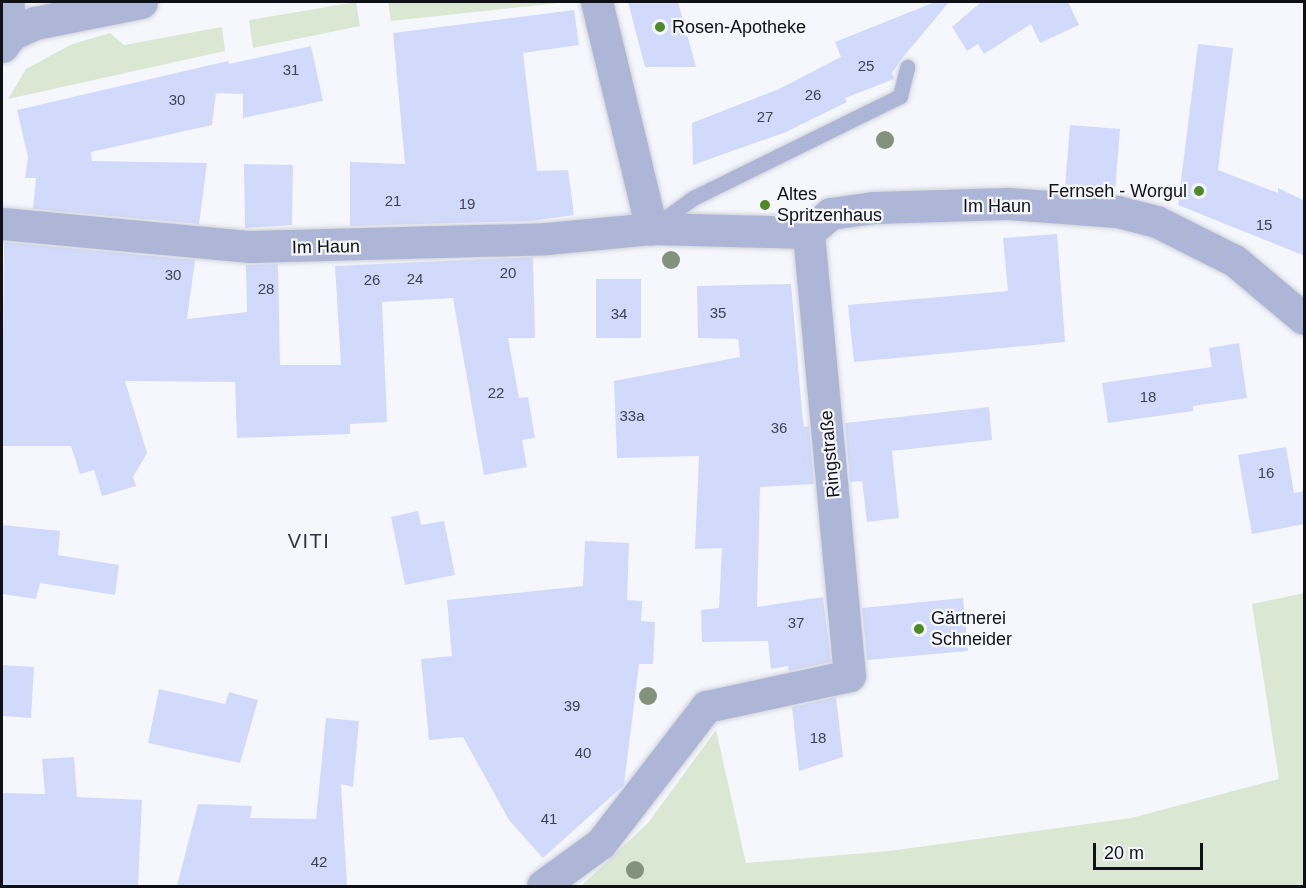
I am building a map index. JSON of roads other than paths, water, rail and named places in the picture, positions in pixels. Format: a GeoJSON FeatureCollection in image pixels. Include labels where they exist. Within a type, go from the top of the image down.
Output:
{"type":"FeatureCollection","features":[{"type":"Feature","properties":{"kind":"street"},"geometry":{"type":"LineString","coordinates":[[5,38],[8,2]]}},
{"type":"Feature","properties":{"kind":"street"},"geometry":{"type":"LineString","coordinates":[[5,38],[35,23],[141,2]]}},
{"type":"Feature","properties":{"kind":"street"},"geometry":{"type":"LineString","coordinates":[[597,2],[652,229],[809,233]]}},
{"type":"Feature","properties":{"kind":"street","name":"Im Haun"},"geometry":{"type":"LineString","coordinates":[[809,233],[831,214],[874,208],[1008,204],[1118,212],[1157,222],[1234,261],[1305,319]]}},
{"type":"Feature","properties":{"kind":"street","name":"Im Haun"},"geometry":{"type":"LineString","coordinates":[[2,224],[250,247],[307,248],[547,239],[652,229]]}},
{"type":"Feature","properties":{"kind":"street","name":"Ringstraße"},"geometry":{"type":"LineString","coordinates":[[543,886],[601,843],[707,707],[850,676],[809,233]]}},
{"type":"Feature","properties":{"kind":"lane"},"geometry":{"type":"LineString","coordinates":[[652,229],[693,198],[900,96],[907,67]]}},
{"type":"Feature","properties":{"kind":"place","name":"Rosen-Apotheke"},"geometry":{"type":"Point","coordinates":[660,27]}},
{"type":"Feature","properties":{"kind":"place","name":"Fernseh - Worgul"},"geometry":{"type":"Point","coordinates":[1199,191]}},
{"type":"Feature","properties":{"kind":"place","name":"Altes Spritzenhaus"},"geometry":{"type":"Point","coordinates":[765,205]}},
{"type":"Feature","properties":{"kind":"place","name":"Gärtnerei Schneider"},"geometry":{"type":"Point","coordinates":[919,629]}},
{"type":"Feature","properties":{"kind":"district","name":"VITI"},"geometry":{"type":"Point","coordinates":[309,541]}}]}
